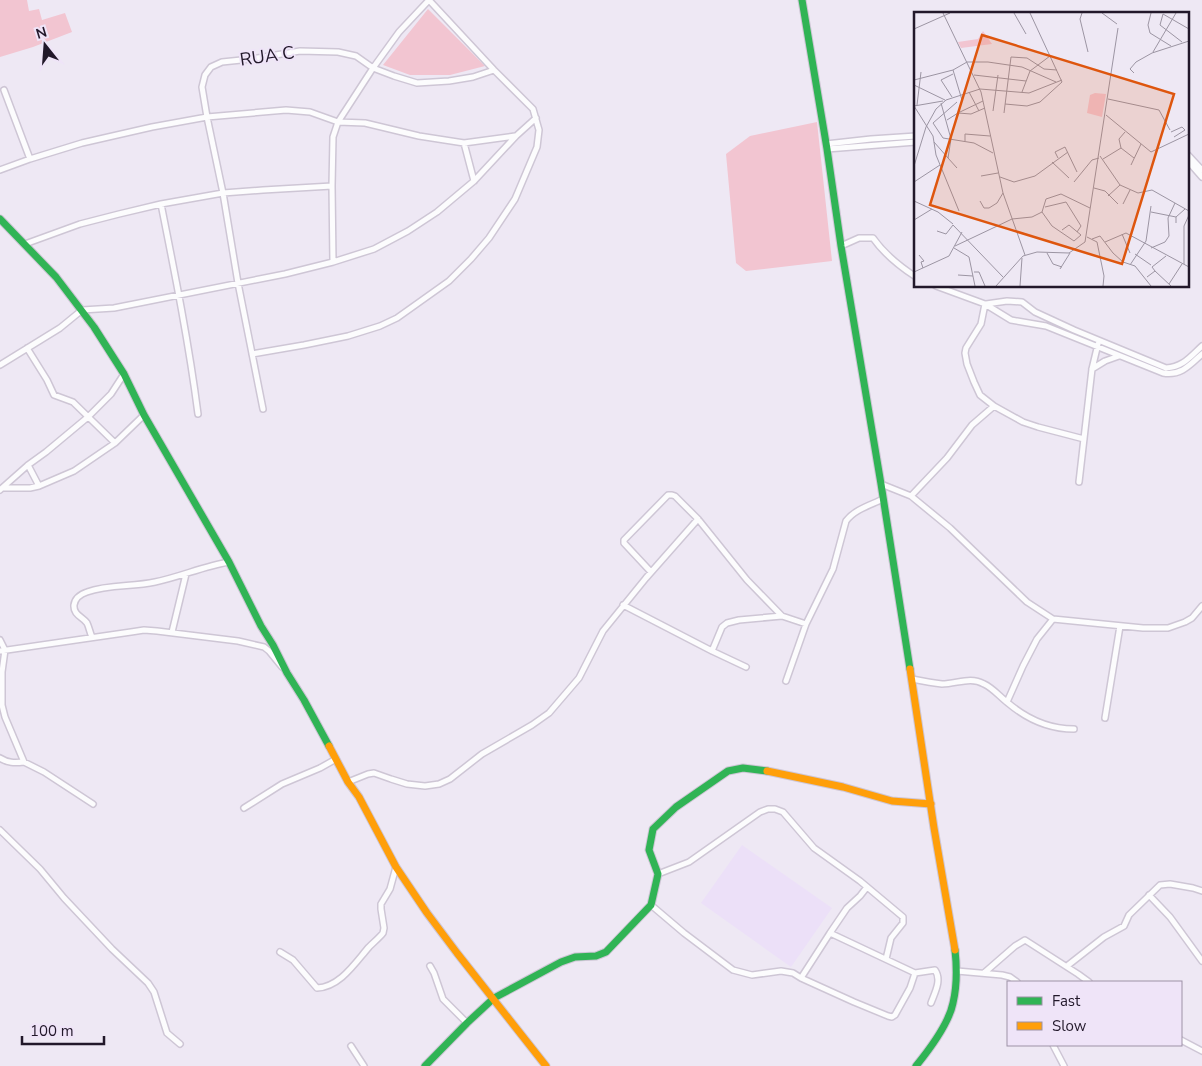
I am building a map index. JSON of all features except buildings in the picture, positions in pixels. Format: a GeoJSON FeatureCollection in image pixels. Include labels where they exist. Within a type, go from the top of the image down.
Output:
{"type":"FeatureCollection","features":[{"type":"Feature","properties":{"kind":"main road"},"geometry":{"type":"LineString","coordinates":[[802,0],[827,146],[840,246],[882,484],[931,804],[956,945],[957,971],[953,1005],[931,1048],[916,1066]]}},
{"type":"Feature","properties":{"kind":"main road"},"geometry":{"type":"LineString","coordinates":[[0,219],[56,277],[94,327],[124,374],[144,415],[229,562],[261,626],[304,700],[348,782],[359,797],[396,867],[451,945],[546,1066]]}},
{"type":"Feature","properties":{"kind":"main road"},"geometry":{"type":"LineString","coordinates":[[425,1066],[494,998],[568,958],[602,955],[651,905],[658,874],[650,850],[653,829],[676,807],[728,771],[756,768],[843,787],[892,801],[931,804]]}},
{"type":"Feature","properties":{"kind":"street"},"geometry":{"type":"LineString","coordinates":[[252,354],[304,346],[339,338],[380,326],[397,318],[449,280],[471,259],[489,238],[515,198],[537,147],[539,130],[533,109],[429,0],[399,32],[338,122],[333,137],[333,262]]}},
{"type":"Feature","properties":{"kind":"street","name":"RUA C"},"geometry":{"type":"LineString","coordinates":[[207,117],[202,87],[205,75],[211,66],[222,62],[300,51],[338,52],[356,56],[373,68]]}},
{"type":"Feature","properties":{"kind":"street"},"geometry":{"type":"LineString","coordinates":[[373,68],[417,83],[473,77],[494,70]]}},
{"type":"Feature","properties":{"kind":"street"},"geometry":{"type":"LineString","coordinates":[[4,90],[30,159]]}},
{"type":"Feature","properties":{"kind":"street"},"geometry":{"type":"LineString","coordinates":[[0,170],[82,143],[152,127],[207,117],[286,110],[310,112],[338,122],[365,123],[419,136],[464,143],[516,136]]}},
{"type":"Feature","properties":{"kind":"street"},"geometry":{"type":"LineString","coordinates":[[207,117],[263,409]]}},
{"type":"Feature","properties":{"kind":"street"},"geometry":{"type":"LineString","coordinates":[[0,365],[60,328],[82,310],[114,308],[286,274],[374,249],[408,231],[437,212],[474,181],[516,136],[536,118]]}},
{"type":"Feature","properties":{"kind":"street"},"geometry":{"type":"LineString","coordinates":[[827,146],[870,139],[914,136]]}},
{"type":"Feature","properties":{"kind":"street"},"geometry":{"type":"LineString","coordinates":[[827,146],[914,142]]}},
{"type":"Feature","properties":{"kind":"street"},"geometry":{"type":"LineString","coordinates":[[464,143],[474,181]]}},
{"type":"Feature","properties":{"kind":"street"},"geometry":{"type":"LineString","coordinates":[[1190,157],[1202,170]]}},
{"type":"Feature","properties":{"kind":"street"},"geometry":{"type":"LineString","coordinates":[[1190,164],[1202,177]]}},
{"type":"Feature","properties":{"kind":"street"},"geometry":{"type":"LineString","coordinates":[[25,244],[80,224],[161,204],[223,193],[332,186]]}},
{"type":"Feature","properties":{"kind":"street"},"geometry":{"type":"LineString","coordinates":[[161,204],[179,295],[198,414]]}},
{"type":"Feature","properties":{"kind":"street"},"geometry":{"type":"LineString","coordinates":[[840,246],[858,238],[874,238],[881,249],[896,264],[914,276]]}},
{"type":"Feature","properties":{"kind":"street"},"geometry":{"type":"LineString","coordinates":[[941,288],[985,304],[1011,320],[1046,326],[1119,356],[1164,371]]}},
{"type":"Feature","properties":{"kind":"street"},"geometry":{"type":"LineString","coordinates":[[985,304],[1007,300],[1022,302],[1034,312],[1169,374],[1178,373],[1202,346]]}},
{"type":"Feature","properties":{"kind":"street"},"geometry":{"type":"LineString","coordinates":[[985,304],[981,324],[966,348],[965,353],[967,364],[980,395],[994,406],[1023,422],[1084,439]]}},
{"type":"Feature","properties":{"kind":"street"},"geometry":{"type":"LineString","coordinates":[[1031,323],[1034,312]]}},
{"type":"Feature","properties":{"kind":"street"},"geometry":{"type":"LineString","coordinates":[[1079,482],[1092,369],[1099,341]]}},
{"type":"Feature","properties":{"kind":"street"},"geometry":{"type":"LineString","coordinates":[[27,348],[54,395],[73,402],[115,443]]}},
{"type":"Feature","properties":{"kind":"street"},"geometry":{"type":"LineString","coordinates":[[1185,366],[1202,354]]}},
{"type":"Feature","properties":{"kind":"street"},"geometry":{"type":"LineString","coordinates":[[1092,369],[1105,361],[1119,356]]}},
{"type":"Feature","properties":{"kind":"street"},"geometry":{"type":"LineString","coordinates":[[1,489],[88,417],[111,394],[124,374]]}},
{"type":"Feature","properties":{"kind":"street"},"geometry":{"type":"LineString","coordinates":[[911,496],[947,458],[972,425],[994,406]]}},
{"type":"Feature","properties":{"kind":"street"},"geometry":{"type":"LineString","coordinates":[[1,489],[39,486],[74,471],[115,443],[144,415]]}},
{"type":"Feature","properties":{"kind":"street"},"geometry":{"type":"LineString","coordinates":[[28,465],[39,486]]}},
{"type":"Feature","properties":{"kind":"street"},"geometry":{"type":"LineString","coordinates":[[882,484],[911,496],[950,528],[1027,602],[1052,619],[1143,628],[1168,628],[1192,618],[1202,606]]}},
{"type":"Feature","properties":{"kind":"street"},"geometry":{"type":"LineString","coordinates":[[651,572],[624,540],[668,496],[672,495],[698,519],[747,580],[782,616]]}},
{"type":"Feature","properties":{"kind":"street"},"geometry":{"type":"LineString","coordinates":[[786,681],[806,624],[833,568],[846,521],[856,512],[883,499]]}},
{"type":"Feature","properties":{"kind":"street"},"geometry":{"type":"LineString","coordinates":[[348,782],[374,773],[399,782],[425,786],[439,784],[450,779],[482,754],[549,713],[578,678],[603,631],[623,605],[698,519]]}},
{"type":"Feature","properties":{"kind":"street"},"geometry":{"type":"LineString","coordinates":[[92,638],[86,621],[79,617],[75,611],[74,604],[80,595],[107,587],[132,586],[155,582],[204,567],[229,562]]}},
{"type":"Feature","properties":{"kind":"street"},"geometry":{"type":"LineString","coordinates":[[172,632],[186,574]]}},
{"type":"Feature","properties":{"kind":"street"},"geometry":{"type":"LineString","coordinates":[[623,605],[746,667]]}},
{"type":"Feature","properties":{"kind":"street"},"geometry":{"type":"LineString","coordinates":[[712,651],[722,628],[727,623],[782,616],[806,624]]}},
{"type":"Feature","properties":{"kind":"street"},"geometry":{"type":"LineString","coordinates":[[1006,702],[1037,639],[1052,619]]}},
{"type":"Feature","properties":{"kind":"street"},"geometry":{"type":"LineString","coordinates":[[1105,718],[1120,626]]}},
{"type":"Feature","properties":{"kind":"street"},"geometry":{"type":"LineString","coordinates":[[2,650],[144,630],[172,632],[238,641],[264,647],[287,673]]}},
{"type":"Feature","properties":{"kind":"street"},"geometry":{"type":"LineString","coordinates":[[0,640],[2,650],[2,705],[5,717],[24,762]]}},
{"type":"Feature","properties":{"kind":"street"},"geometry":{"type":"LineString","coordinates":[[912,679],[944,684],[967,680],[975,681],[984,684],[1021,714],[1033,720],[1062,729],[1074,729]]}},
{"type":"Feature","properties":{"kind":"street"},"geometry":{"type":"LineString","coordinates":[[0,758],[8,762],[24,762],[44,772],[93,804]]}},
{"type":"Feature","properties":{"kind":"street"},"geometry":{"type":"LineString","coordinates":[[244,808],[282,784],[336,759]]}},
{"type":"Feature","properties":{"kind":"street"},"geometry":{"type":"LineString","coordinates":[[658,874],[689,862],[760,812],[775,809],[783,812],[814,848],[867,887],[904,918],[903,923],[891,938],[886,959]]}},
{"type":"Feature","properties":{"kind":"street"},"geometry":{"type":"LineString","coordinates":[[0,830],[40,869],[64,898],[112,949],[148,983],[154,992],[167,1033],[180,1044]]}},
{"type":"Feature","properties":{"kind":"street"},"geometry":{"type":"LineString","coordinates":[[280,952],[293,960],[317,988],[330,984],[346,974],[383,933],[381,909],[383,900],[390,889],[396,867]]}},
{"type":"Feature","properties":{"kind":"street"},"geometry":{"type":"LineString","coordinates":[[1067,966],[1104,937],[1124,926],[1129,915],[1160,885],[1170,884],[1193,888],[1202,892]]}},
{"type":"Feature","properties":{"kind":"street"},"geometry":{"type":"LineString","coordinates":[[801,978],[847,908],[867,887]]}},
{"type":"Feature","properties":{"kind":"street"},"geometry":{"type":"LineString","coordinates":[[1149,896],[1170,918],[1202,961]]}},
{"type":"Feature","properties":{"kind":"street"},"geometry":{"type":"LineString","coordinates":[[651,905],[733,970],[752,975],[781,971],[793,973],[854,1002],[892,1017],[910,988],[915,973]]}},
{"type":"Feature","properties":{"kind":"street"},"geometry":{"type":"LineString","coordinates":[[830,933],[915,973],[935,970],[938,979],[931,1003]]}},
{"type":"Feature","properties":{"kind":"street"},"geometry":{"type":"LineString","coordinates":[[984,973],[1015,946],[1025,940],[1088,981]]}},
{"type":"Feature","properties":{"kind":"street"},"geometry":{"type":"LineString","coordinates":[[430,966],[443,999],[467,1023]]}},
{"type":"Feature","properties":{"kind":"street"},"geometry":{"type":"LineString","coordinates":[[957,971],[1002,975],[1016,981]]}},
{"type":"Feature","properties":{"kind":"street"},"geometry":{"type":"LineString","coordinates":[[1182,1041],[1202,1051]]}},
{"type":"Feature","properties":{"kind":"street"},"geometry":{"type":"LineString","coordinates":[[351,1046],[364,1066]]}},
{"type":"Feature","properties":{"kind":"street"},"geometry":{"type":"LineString","coordinates":[[1054,1046],[1064,1066]]}},
{"type":"Feature","properties":{"kind":"shaded area"},"geometry":{"type":"Polygon","coordinates":[[[0,0],[27,0],[29,11],[39,9],[42,20],[65,13],[72,32],[0,57],[0,0]]]}},
{"type":"Feature","properties":{"kind":"shaded area"},"geometry":{"type":"Polygon","coordinates":[[[428,9],[485,66],[450,75],[410,75],[383,65],[428,9]]]}},
{"type":"Feature","properties":{"kind":"shaded area"},"geometry":{"type":"Polygon","coordinates":[[[817,122],[832,261],[746,271],[736,263],[726,154],[750,136],[817,122]]]}},
{"type":"Feature","properties":{"kind":"shaded area"},"geometry":{"type":"Polygon","coordinates":[[[742,845],[832,908],[791,967],[701,903],[742,845]]]}},
{"type":"Feature","properties":{"kind":"traffic: fast"},"geometry":{"type":"LineString","coordinates":[[802,0],[910,669]]}},
{"type":"Feature","properties":{"kind":"traffic: fast"},"geometry":{"type":"LineString","coordinates":[[0,219],[56,277],[94,327],[124,374],[144,415],[229,562],[261,626],[329,746]]}},
{"type":"Feature","properties":{"kind":"traffic: fast"},"geometry":{"type":"LineString","coordinates":[[425,1066],[494,998],[561,962],[575,957],[596,956],[606,952],[651,905],[658,874],[649,850],[653,829],[676,807],[728,771],[743,768],[767,771]]}},
{"type":"Feature","properties":{"kind":"traffic: fast"},"geometry":{"type":"LineString","coordinates":[[916,1066],[938,1036],[951,1011],[956,984],[955,950]]}},
{"type":"Feature","properties":{"kind":"traffic: slow"},"geometry":{"type":"LineString","coordinates":[[910,669],[955,950]]}},
{"type":"Feature","properties":{"kind":"traffic: slow"},"geometry":{"type":"LineString","coordinates":[[329,746],[348,782],[359,797],[396,867],[427,913],[546,1066]]}},
{"type":"Feature","properties":{"kind":"traffic: slow"},"geometry":{"type":"LineString","coordinates":[[767,771],[843,787],[892,801],[931,804]]}}]}
